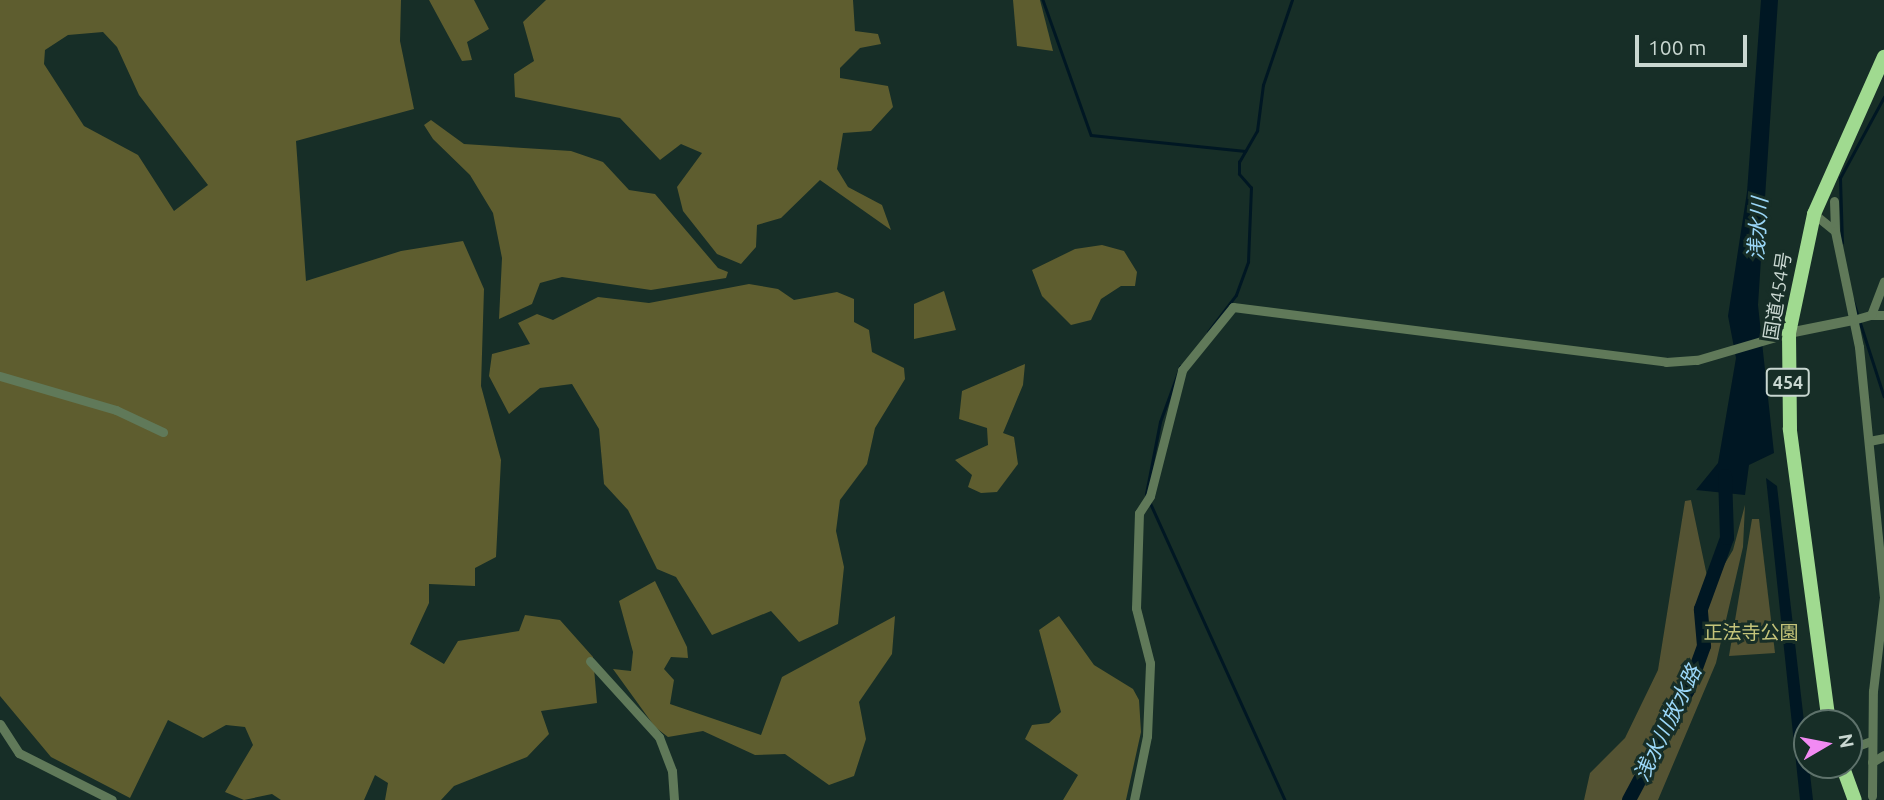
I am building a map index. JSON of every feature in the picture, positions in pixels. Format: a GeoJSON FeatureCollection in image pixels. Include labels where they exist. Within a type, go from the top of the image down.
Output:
{"type":"FeatureCollection","features":[{"type":"Feature","properties":{"kind":"highway","name":"国道454号"},"geometry":{"type":"LineString","coordinates":[[1827,709],[1790,429],[1789,333],[1814,215],[1884,57]]}},
{"type":"Feature","properties":{"kind":"highway"},"geometry":{"type":"LineString","coordinates":[[1847,779],[1855,800]]}},
{"type":"Feature","properties":{"kind":"street"},"geometry":{"type":"LineString","coordinates":[[1834,201],[1835,231],[1853,320],[1881,527],[1884,597],[1871,741],[1872,796]]}},
{"type":"Feature","properties":{"kind":"street"},"geometry":{"type":"LineString","coordinates":[[1814,215],[1835,231]]}},
{"type":"Feature","properties":{"kind":"street"},"geometry":{"type":"LineString","coordinates":[[1871,315],[1884,281]]}},
{"type":"Feature","properties":{"kind":"street"},"geometry":{"type":"LineString","coordinates":[[1134,800],[1147,736],[1150,663],[1136,608],[1139,513],[1150,496],[1182,370],[1233,307],[1666,362],[1710,356],[1789,333],[1871,315],[1884,315]]}},
{"type":"Feature","properties":{"kind":"street"},"geometry":{"type":"LineString","coordinates":[[0,376],[116,410],[163,432]]}},
{"type":"Feature","properties":{"kind":"street"},"geometry":{"type":"LineString","coordinates":[[1869,441],[1884,438]]}},
{"type":"Feature","properties":{"kind":"street"},"geometry":{"type":"LineString","coordinates":[[590,661],[659,737],[672,771],[674,800]]}},
{"type":"Feature","properties":{"kind":"street"},"geometry":{"type":"LineString","coordinates":[[0,724],[19,753],[112,800]]}},
{"type":"Feature","properties":{"kind":"street"},"geometry":{"type":"LineString","coordinates":[[1863,744],[1871,741]]}},
{"type":"Feature","properties":{"kind":"street"},"geometry":{"type":"LineString","coordinates":[[1872,762],[1884,755]]}},
{"type":"Feature","properties":{"kind":"green space"},"geometry":{"type":"Polygon","coordinates":[[[1691,500],[1707,576],[1721,570],[1733,550],[1745,505],[1743,547],[1716,663],[1658,800],[1584,800],[1590,773],[1625,738],[1658,670],[1685,501],[1691,500]]]}},
{"type":"Feature","properties":{"kind":"green space","name":"正法寺公園"},"geometry":{"type":"Polygon","coordinates":[[[1752,519],[1759,519],[1775,653],[1729,656],[1752,519]]]}},
{"type":"Feature","properties":{"kind":"shaded area"},"geometry":{"type":"Polygon","coordinates":[[[0,0],[401,0],[400,41],[414,109],[296,141],[306,281],[401,251],[463,241],[484,289],[481,386],[501,460],[496,557],[475,568],[475,586],[429,584],[429,603],[410,644],[444,664],[458,641],[519,631],[525,615],[560,620],[593,657],[597,703],[541,711],[549,734],[527,757],[454,786],[441,800],[385,800],[388,783],[375,775],[364,800],[281,800],[272,794],[244,800],[225,792],[253,745],[245,727],[226,725],[203,738],[168,720],[130,798],[51,757],[0,696],[0,0]],[[103,32],[68,35],[45,50],[44,64],[84,126],[138,155],[174,211],[208,185],[139,95],[117,47],[103,32]]]}},
{"type":"Feature","properties":{"kind":"shaded area"},"geometry":{"type":"Polygon","coordinates":[[[429,0],[474,0],[489,29],[467,42],[472,60],[462,61],[429,0]]]}},
{"type":"Feature","properties":{"kind":"shaded area"},"geometry":{"type":"Polygon","coordinates":[[[546,0],[853,0],[855,31],[878,34],[881,44],[860,48],[840,68],[840,78],[888,86],[893,107],[871,131],[843,133],[837,169],[848,187],[882,205],[891,230],[820,180],[781,218],[757,225],[756,247],[741,264],[717,254],[683,211],[677,187],[702,153],[681,144],[660,160],[620,118],[515,97],[514,74],[534,61],[523,22],[546,0]]]}},
{"type":"Feature","properties":{"kind":"shaded area"},"geometry":{"type":"Polygon","coordinates":[[[1013,0],[1040,0],[1053,51],[1017,46],[1013,0]]]}},
{"type":"Feature","properties":{"kind":"shaded area"},"geometry":{"type":"Polygon","coordinates":[[[431,120],[464,144],[571,151],[603,162],[629,190],[655,194],[718,268],[728,272],[726,278],[651,290],[562,277],[540,283],[532,304],[499,319],[502,258],[493,213],[470,175],[433,139],[424,125],[431,120]]]}},
{"type":"Feature","properties":{"kind":"shaded area"},"geometry":{"type":"Polygon","coordinates":[[[1102,245],[1124,251],[1137,272],[1135,286],[1121,286],[1101,299],[1091,320],[1071,325],[1042,296],[1032,270],[1075,249],[1102,245]]]}},
{"type":"Feature","properties":{"kind":"shaded area"},"geometry":{"type":"Polygon","coordinates":[[[749,284],[778,289],[794,300],[837,292],[854,299],[854,322],[869,330],[872,352],[904,368],[905,379],[875,428],[867,464],[840,500],[836,531],[844,567],[838,624],[799,642],[771,611],[712,635],[676,577],[657,569],[628,510],[604,484],[599,429],[572,384],[540,388],[509,414],[489,376],[492,354],[530,344],[518,323],[537,314],[553,320],[598,297],[649,303],[749,284]]]}},
{"type":"Feature","properties":{"kind":"shaded area"},"geometry":{"type":"Polygon","coordinates":[[[944,291],[956,330],[914,339],[914,304],[944,291]]]}},
{"type":"Feature","properties":{"kind":"shaded area"},"geometry":{"type":"Polygon","coordinates":[[[1025,364],[1023,385],[1003,433],[1014,437],[1018,464],[997,492],[981,493],[968,487],[972,475],[955,460],[988,445],[987,428],[959,419],[962,391],[1025,364]]]}},
{"type":"Feature","properties":{"kind":"shaded area"},"geometry":{"type":"Polygon","coordinates":[[[655,581],[687,647],[688,658],[671,657],[664,669],[674,680],[670,704],[761,735],[782,677],[895,616],[892,654],[859,702],[866,739],[854,776],[829,785],[785,754],[755,755],[703,731],[668,737],[655,727],[613,669],[631,671],[633,652],[619,601],[655,581]]]}},
{"type":"Feature","properties":{"kind":"shaded area"},"geometry":{"type":"Polygon","coordinates":[[[1059,616],[1094,665],[1133,689],[1139,700],[1141,732],[1126,800],[1063,800],[1078,775],[1025,739],[1032,725],[1049,723],[1061,712],[1039,630],[1059,616]]]}},
{"type":"Feature","properties":{"kind":"water","name":"浅水川"},"geometry":{"type":"Polygon","coordinates":[[[1761,0],[1778,0],[1758,305],[1774,453],[1749,465],[1745,495],[1696,490],[1718,463],[1736,358],[1728,316],[1747,192],[1761,0]]]}},
{"type":"Feature","properties":{"kind":"water"},"geometry":{"type":"Polygon","coordinates":[[[1766,478],[1777,486],[1803,709],[1793,709],[1793,734],[1766,478]]]}},
{"type":"Feature","properties":{"kind":"water"},"geometry":{"type":"Polygon","coordinates":[[[1798,779],[1811,779],[1813,800],[1800,800],[1798,779]]]}},
{"type":"Feature","properties":{"kind":"waterway"},"geometry":{"type":"LineString","coordinates":[[1043,0],[1091,135],[1245,151]]}},
{"type":"Feature","properties":{"kind":"waterway"},"geometry":{"type":"LineString","coordinates":[[1208,332],[1236,295],[1248,262],[1251,188],[1239,174],[1239,162],[1257,131],[1263,85],[1292,0]]}},
{"type":"Feature","properties":{"kind":"waterway"},"geometry":{"type":"LineString","coordinates":[[1842,243],[1840,178],[1884,97]]}},
{"type":"Feature","properties":{"kind":"waterway"},"geometry":{"type":"LineString","coordinates":[[1853,300],[1884,396]]}},
{"type":"Feature","properties":{"kind":"waterway"},"geometry":{"type":"LineString","coordinates":[[1146,494],[1160,422],[1180,367]]}},
{"type":"Feature","properties":{"kind":"waterway","name":"浅水川放水路"},"geometry":{"type":"LineString","coordinates":[[1629,800],[1688,690],[1704,646],[1701,609],[1727,538],[1725,476]]}},
{"type":"Feature","properties":{"kind":"waterway"},"geometry":{"type":"LineString","coordinates":[[1149,500],[1285,800]]}}]}
